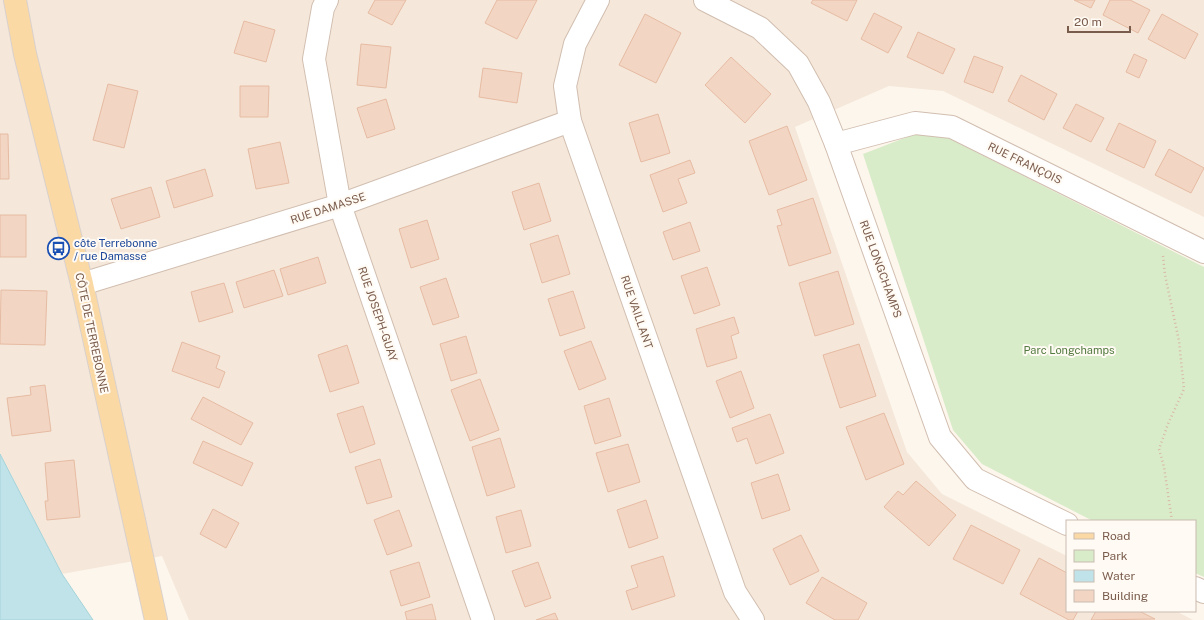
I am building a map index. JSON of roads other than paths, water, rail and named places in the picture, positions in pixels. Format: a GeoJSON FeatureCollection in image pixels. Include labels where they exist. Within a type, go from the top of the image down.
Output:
{"type":"FeatureCollection","features":[{"type":"Feature","properties":{"kind":"main road","name":"CÔTE DE TERREBONNE"},"geometry":{"type":"LineString","coordinates":[[15,0],[25,54],[82,284],[156,620]]}},
{"type":"Feature","properties":{"kind":"street","name":"RUE JOSEPH-GUAY"},"geometry":{"type":"LineString","coordinates":[[326,0],[323,8],[314,59],[340,205],[483,620]]}},
{"type":"Feature","properties":{"kind":"street","name":"RUE VAILLANT"},"geometry":{"type":"LineString","coordinates":[[598,0],[575,44],[565,86],[570,121],[734,592],[753,620]]}},
{"type":"Feature","properties":{"kind":"street","name":"RUE LONGCHAMPS"},"geometry":{"type":"LineString","coordinates":[[705,0],[760,28],[798,64],[819,102],[836,144],[940,437],[975,479],[1066,524]]}},
{"type":"Feature","properties":{"kind":"street","name":"RUE DAMASSE"},"geometry":{"type":"LineString","coordinates":[[82,284],[340,205],[570,121]]}},
{"type":"Feature","properties":{"kind":"street","name":"RUE FRANÇOIS"},"geometry":{"type":"LineString","coordinates":[[836,144],[915,123],[952,127],[1204,252]]}},
{"type":"Feature","properties":{"kind":"water"},"geometry":{"type":"Polygon","coordinates":[[[0,454],[62,574],[93,620],[0,620],[0,454]]]}},
{"type":"Feature","properties":{"kind":"place","name":"côte Terrebonne / rue Damasse"},"geometry":{"type":"Point","coordinates":[59,249]}},
{"type":"Feature","properties":{"kind":"park label","name":"Parc Longchamps"},"geometry":{"type":"Point","coordinates":[1069,350]}}]}
